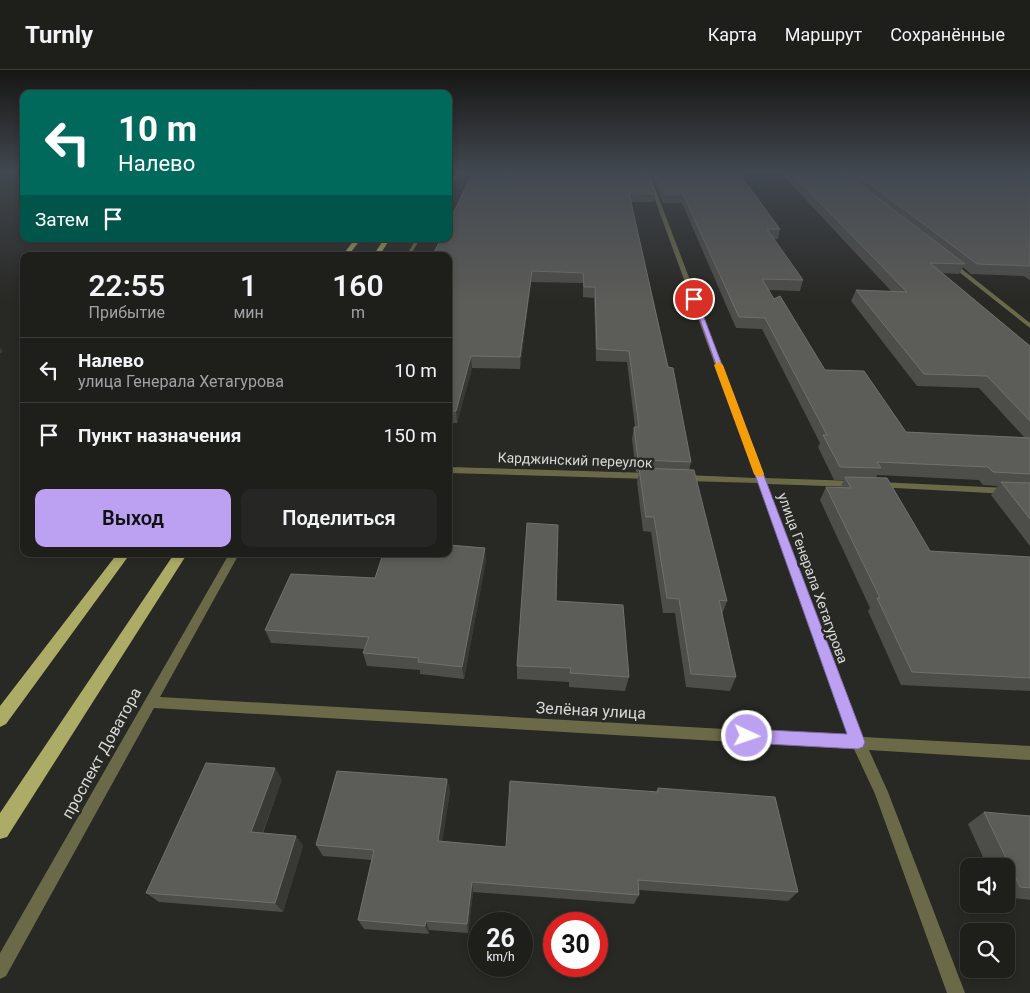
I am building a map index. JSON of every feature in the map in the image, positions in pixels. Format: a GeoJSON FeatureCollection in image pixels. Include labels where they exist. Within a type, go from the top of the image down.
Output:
{"type":"FeatureCollection","features":[{"type":"Feature","properties":{"kind":"main road"},"geometry":{"type":"LineString","coordinates":[[348,252],[356,242]]}},
{"type":"Feature","properties":{"kind":"main road"},"geometry":{"type":"LineString","coordinates":[[0,719],[122,557]]}},
{"type":"Feature","properties":{"kind":"main road"},"geometry":{"type":"LineString","coordinates":[[0,830],[179,557]]}},
{"type":"Feature","properties":{"kind":"street","name":"улица Генерала Хетагурова"},"geometry":{"type":"LineString","coordinates":[[663,215],[858,742],[881,792],[956,993]]}},
{"type":"Feature","properties":{"kind":"street"},"geometry":{"type":"LineString","coordinates":[[945,258],[1030,326]]}},
{"type":"Feature","properties":{"kind":"street","name":"Карджинский переулок"},"geometry":{"type":"LineString","coordinates":[[452,470],[761,480],[1030,492]]}},
{"type":"Feature","properties":{"kind":"street","name":"проспект Доватора"},"geometry":{"type":"LineString","coordinates":[[0,970],[232,557]]}},
{"type":"Feature","properties":{"kind":"street","name":"Зелёная улица"},"geometry":{"type":"LineString","coordinates":[[151,702],[1030,753]]}},
{"type":"Feature","properties":{"kind":"building"},"geometry":{"type":"Polygon","coordinates":[[[634,215],[668,367],[673,368],[691,462],[638,460],[634,427],[639,427],[629,351],[597,349],[595,287],[584,287],[583,273],[532,271],[520,357],[471,356],[456,411],[452,411],[452,252],[434,252],[439,242],[452,242],[452,216],[634,215]]]}},
{"type":"Feature","properties":{"kind":"building"},"geometry":{"type":"Polygon","coordinates":[[[693,215],[770,215],[780,229],[767,229],[803,280],[762,279],[774,299],[780,296],[825,370],[864,371],[906,432],[1030,438],[1030,474],[993,472],[988,467],[877,462],[881,468],[840,467],[823,435],[827,435],[765,318],[739,317],[693,215]]]}},
{"type":"Feature","properties":{"kind":"building"},"geometry":{"type":"Polygon","coordinates":[[[832,215],[901,215],[965,264],[930,263],[1030,346],[1030,421],[987,376],[924,374],[856,290],[907,292],[832,215]]]}},
{"type":"Feature","properties":{"kind":"building"},"geometry":{"type":"Polygon","coordinates":[[[912,215],[1030,215],[1030,266],[977,264],[912,215]]]}},
{"type":"Feature","properties":{"kind":"building"},"geometry":{"type":"Polygon","coordinates":[[[639,468],[694,470],[727,601],[719,600],[736,677],[691,674],[679,599],[667,598],[654,517],[646,517],[639,468]]]}},
{"type":"Feature","properties":{"kind":"building"},"geometry":{"type":"Polygon","coordinates":[[[845,477],[887,478],[930,551],[1030,557],[1030,678],[912,672],[877,598],[880,598],[826,487],[851,488],[845,477]]]}},
{"type":"Feature","properties":{"kind":"building"},"geometry":{"type":"Polygon","coordinates":[[[1001,482],[1030,483],[1030,519],[1001,482]]]}},
{"type":"Feature","properties":{"kind":"building"},"geometry":{"type":"Polygon","coordinates":[[[527,523],[558,525],[556,601],[623,605],[629,677],[570,673],[571,668],[517,666],[527,523]]]}},
{"type":"Feature","properties":{"kind":"building"},"geometry":{"type":"Polygon","coordinates":[[[452,545],[485,548],[462,667],[418,662],[419,658],[363,653],[369,637],[265,630],[291,574],[375,578],[382,557],[452,557],[452,545]]]}},
{"type":"Feature","properties":{"kind":"building"},"geometry":{"type":"Polygon","coordinates":[[[206,763],[275,768],[251,832],[296,836],[275,903],[146,893],[206,763]]]}},
{"type":"Feature","properties":{"kind":"building"},"geometry":{"type":"Polygon","coordinates":[[[337,771],[447,779],[438,841],[506,847],[510,781],[658,792],[658,788],[775,797],[798,892],[638,880],[639,895],[472,882],[467,924],[426,921],[425,926],[358,920],[374,850],[316,845],[337,771]]]}},
{"type":"Feature","properties":{"kind":"building"},"geometry":{"type":"Polygon","coordinates":[[[984,812],[1030,816],[1030,888],[1020,887],[1015,877],[1015,858],[1006,858],[984,812]]]}},
{"type":"Feature","properties":{"kind":"slow traffic"},"geometry":{"type":"LineString","coordinates":[[719,365],[759,474]]}},
{"type":"Feature","properties":{"kind":"route"},"geometry":{"type":"LineString","coordinates":[[694,299],[858,742],[747,736]]}}]}
